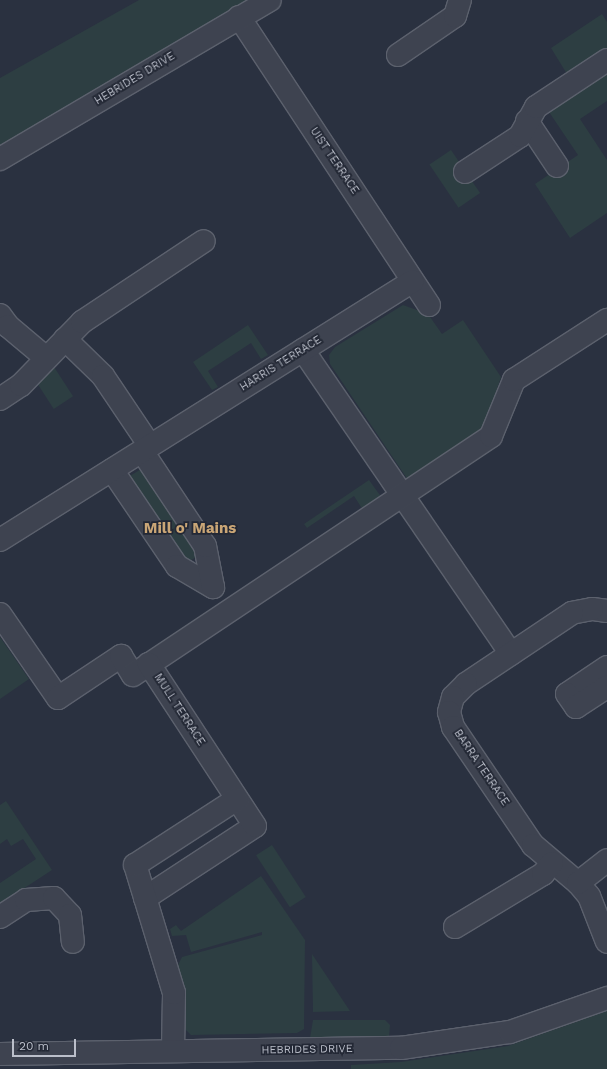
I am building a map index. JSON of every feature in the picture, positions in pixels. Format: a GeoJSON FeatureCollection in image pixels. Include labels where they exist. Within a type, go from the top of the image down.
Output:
{"type":"FeatureCollection","features":[{"type":"Feature","properties":{"kind":"street","name":"HEBRIDES DRIVE"},"geometry":{"type":"LineString","coordinates":[[0,158],[270,0]]}},
{"type":"Feature","properties":{"kind":"street"},"geometry":{"type":"LineString","coordinates":[[398,55],[455,16],[460,0]]}},
{"type":"Feature","properties":{"kind":"street","name":"UIST TERRACE"},"geometry":{"type":"LineString","coordinates":[[239,18],[429,305]]}},
{"type":"Feature","properties":{"kind":"street"},"geometry":{"type":"LineString","coordinates":[[465,172],[520,136],[536,107],[607,60]]}},
{"type":"Feature","properties":{"kind":"street"},"geometry":{"type":"LineString","coordinates":[[528,121],[557,166]]}},
{"type":"Feature","properties":{"kind":"street"},"geometry":{"type":"LineString","coordinates":[[0,399],[22,385],[65,338],[82,322],[204,241]]}},
{"type":"Feature","properties":{"kind":"street","name":"HARRIS TERRACE"},"geometry":{"type":"LineString","coordinates":[[0,540],[413,281]]}},
{"type":"Feature","properties":{"kind":"street"},"geometry":{"type":"LineString","coordinates":[[0,315],[8,326],[46,358]]}},
{"type":"Feature","properties":{"kind":"street"},"geometry":{"type":"LineString","coordinates":[[149,664],[230,612],[492,436],[514,380],[607,320]]}},
{"type":"Feature","properties":{"kind":"street"},"geometry":{"type":"LineString","coordinates":[[65,338],[103,376],[205,546],[213,587],[230,612]]}},
{"type":"Feature","properties":{"kind":"street"},"geometry":{"type":"LineString","coordinates":[[303,350],[391,482],[403,495],[511,654]]}},
{"type":"Feature","properties":{"kind":"street"},"geometry":{"type":"LineString","coordinates":[[112,470],[177,566],[213,587]]}},
{"type":"Feature","properties":{"kind":"street","name":"BARRA TERRACE"},"geometry":{"type":"LineString","coordinates":[[607,611],[592,609],[572,613],[466,684],[453,696],[449,712],[453,727],[533,845],[552,863],[578,883],[589,896],[607,942]]}},
{"type":"Feature","properties":{"kind":"street","name":"MULL TERRACE"},"geometry":{"type":"LineString","coordinates":[[0,614],[58,698],[121,656],[133,675],[149,664],[255,826],[145,898]]}},
{"type":"Feature","properties":{"kind":"street"},"geometry":{"type":"LineString","coordinates":[[607,667],[567,694],[576,707],[607,687]]}},
{"type":"Feature","properties":{"kind":"street"},"geometry":{"type":"LineString","coordinates":[[173,1051],[174,993],[135,864],[237,799]]}},
{"type":"Feature","properties":{"kind":"street"},"geometry":{"type":"LineString","coordinates":[[578,883],[607,860]]}},
{"type":"Feature","properties":{"kind":"street"},"geometry":{"type":"LineString","coordinates":[[455,927],[543,874],[552,863]]}},
{"type":"Feature","properties":{"kind":"street"},"geometry":{"type":"LineString","coordinates":[[0,917],[26,900],[54,898],[70,915],[73,942]]}},
{"type":"Feature","properties":{"kind":"street","name":"HEBRIDES DRIVE"},"geometry":{"type":"LineString","coordinates":[[0,1054],[401,1048],[510,1032],[607,998]]}},
{"type":"Feature","properties":{"kind":"shaded area"},"geometry":{"type":"Polygon","coordinates":[[[139,0],[247,0],[0,146],[0,78],[139,0]]]}},
{"type":"Feature","properties":{"kind":"shaded area"},"geometry":{"type":"Polygon","coordinates":[[[602,14],[607,22],[607,48],[567,74],[551,48],[602,14]]]}},
{"type":"Feature","properties":{"kind":"shaded area"},"geometry":{"type":"Polygon","coordinates":[[[607,70],[607,101],[580,119],[607,160],[607,213],[570,238],[535,184],[578,155],[547,109],[607,70]]]}},
{"type":"Feature","properties":{"kind":"shaded area"},"geometry":{"type":"Polygon","coordinates":[[[451,150],[480,193],[459,208],[429,165],[451,150]]]}},
{"type":"Feature","properties":{"kind":"shaded area"},"geometry":{"type":"Polygon","coordinates":[[[403,305],[428,314],[442,334],[463,320],[501,377],[485,427],[408,480],[330,364],[329,355],[335,347],[403,305]]]}},
{"type":"Feature","properties":{"kind":"shaded area"},"geometry":{"type":"Polygon","coordinates":[[[248,325],[268,355],[261,359],[251,343],[208,371],[218,387],[212,390],[193,362],[248,325]]]}},
{"type":"Feature","properties":{"kind":"shaded area"},"geometry":{"type":"Polygon","coordinates":[[[54,367],[73,396],[54,409],[35,380],[54,367]]]}},
{"type":"Feature","properties":{"kind":"shaded area"},"geometry":{"type":"Polygon","coordinates":[[[143,468],[197,550],[196,557],[190,561],[183,559],[128,477],[143,468]]]}},
{"type":"Feature","properties":{"kind":"shaded area"},"geometry":{"type":"Polygon","coordinates":[[[369,480],[382,498],[363,510],[354,496],[307,528],[304,524],[369,480]]]}},
{"type":"Feature","properties":{"kind":"shaded area"},"geometry":{"type":"Polygon","coordinates":[[[0,637],[29,679],[0,699],[0,637]]]}},
{"type":"Feature","properties":{"kind":"shaded area"},"geometry":{"type":"Polygon","coordinates":[[[6,801],[52,870],[0,904],[0,883],[36,859],[23,839],[11,846],[7,839],[0,844],[0,805],[6,801]]]}},
{"type":"Feature","properties":{"kind":"shaded area"},"geometry":{"type":"Polygon","coordinates":[[[272,845],[306,897],[290,907],[256,855],[272,845]]]}},
{"type":"Feature","properties":{"kind":"shaded area"},"geometry":{"type":"Polygon","coordinates":[[[261,876],[305,940],[304,1029],[297,1033],[191,1035],[183,1027],[183,984],[178,965],[182,957],[262,935],[262,932],[191,952],[186,935],[172,936],[170,929],[176,925],[181,931],[261,876]]]}},
{"type":"Feature","properties":{"kind":"shaded area"},"geometry":{"type":"Polygon","coordinates":[[[312,954],[350,1011],[313,1012],[312,954]]]}},
{"type":"Feature","properties":{"kind":"shaded area"},"geometry":{"type":"Polygon","coordinates":[[[607,1011],[607,1069],[351,1069],[351,1065],[401,1062],[508,1046],[607,1011]]]}},
{"type":"Feature","properties":{"kind":"shaded area"},"geometry":{"type":"Polygon","coordinates":[[[313,1020],[385,1020],[390,1025],[389,1037],[310,1038],[313,1020]]]}},
{"type":"Feature","properties":{"kind":"district","name":"Mill o' Mains"},"geometry":{"type":"Point","coordinates":[190,529]}}]}
